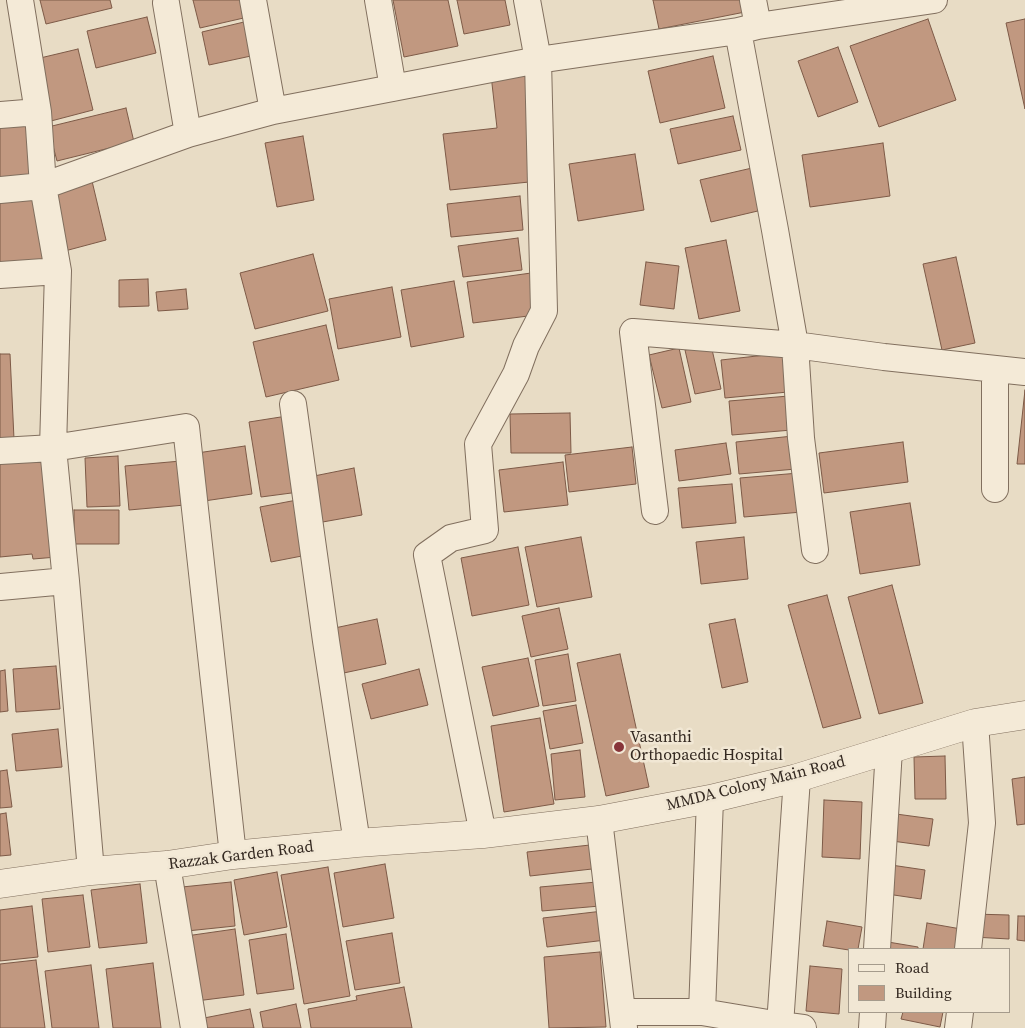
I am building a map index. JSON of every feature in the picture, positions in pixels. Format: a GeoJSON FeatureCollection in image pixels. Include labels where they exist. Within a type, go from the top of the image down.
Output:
{"type":"FeatureCollection","features":[{"type":"Feature","properties":{"kind":"street"},"geometry":{"type":"LineString","coordinates":[[20,0],[38,112],[43,186],[58,271],[53,448],[91,872]]}},
{"type":"Feature","properties":{"kind":"street"},"geometry":{"type":"LineString","coordinates":[[253,0],[273,111]]}},
{"type":"Feature","properties":{"kind":"street"},"geometry":{"type":"LineString","coordinates":[[378,0],[393,88]]}},
{"type":"Feature","properties":{"kind":"street"},"geometry":{"type":"LineString","coordinates":[[483,834],[427,555],[451,538],[486,530],[478,444],[516,374],[526,346],[544,311],[538,60],[527,0]]}},
{"type":"Feature","properties":{"kind":"street"},"geometry":{"type":"LineString","coordinates":[[753,0],[748,28],[775,230],[795,345],[801,438],[815,550]]}},
{"type":"Feature","properties":{"kind":"street"},"geometry":{"type":"LineString","coordinates":[[0,190],[43,186],[188,134],[273,111],[538,60],[932,0]]}},
{"type":"Feature","properties":{"kind":"street"},"geometry":{"type":"LineString","coordinates":[[166,3],[188,134]]}},
{"type":"Feature","properties":{"kind":"street"},"geometry":{"type":"LineString","coordinates":[[0,115],[38,112]]}},
{"type":"Feature","properties":{"kind":"street"},"geometry":{"type":"LineString","coordinates":[[0,275],[58,271]]}},
{"type":"Feature","properties":{"kind":"street"},"geometry":{"type":"LineString","coordinates":[[655,511],[633,332],[795,345],[884,357],[1025,372]]}},
{"type":"Feature","properties":{"kind":"street"},"geometry":{"type":"LineString","coordinates":[[995,369],[996,489]]}},
{"type":"Feature","properties":{"kind":"street"},"geometry":{"type":"LineString","coordinates":[[293,404],[326,641],[357,843]]}},
{"type":"Feature","properties":{"kind":"street"},"geometry":{"type":"LineString","coordinates":[[0,451],[53,448],[186,427],[233,856]]}},
{"type":"Feature","properties":{"kind":"street"},"geometry":{"type":"LineString","coordinates":[[0,587],[66,581]]}},
{"type":"Feature","properties":{"kind":"street","name":"MMDA Colony Main Road"},"geometry":{"type":"LineString","coordinates":[[483,834],[599,820],[710,799],[797,778],[975,723],[1025,716]]}},
{"type":"Feature","properties":{"kind":"street"},"geometry":{"type":"LineString","coordinates":[[968,948],[982,823],[975,723]]}},
{"type":"Feature","properties":{"kind":"street"},"geometry":{"type":"LineString","coordinates":[[876,948],[889,749]]}},
{"type":"Feature","properties":{"kind":"street"},"geometry":{"type":"LineString","coordinates":[[599,820],[624,1020],[702,1012],[791,1027],[797,778]]}},
{"type":"Feature","properties":{"kind":"street"},"geometry":{"type":"LineString","coordinates":[[702,1012],[710,799]]}},
{"type":"Feature","properties":{"kind":"street","name":"Razzak Garden Road"},"geometry":{"type":"LineString","coordinates":[[0,884],[91,872],[357,843],[483,834]]}},
{"type":"Feature","properties":{"kind":"street"},"geometry":{"type":"LineString","coordinates":[[167,865],[194,1028]]}},
{"type":"Feature","properties":{"kind":"street"},"geometry":{"type":"LineString","coordinates":[[872,1028],[873,1013]]}},
{"type":"Feature","properties":{"kind":"street"},"geometry":{"type":"LineString","coordinates":[[958,1028],[960,1013]]}},
{"type":"Feature","properties":{"kind":"building"},"geometry":{"type":"Polygon","coordinates":[[[40,0],[110,0],[112,8],[46,24],[40,0]]]}},
{"type":"Feature","properties":{"kind":"building"},"geometry":{"type":"Polygon","coordinates":[[[193,0],[244,0],[248,17],[200,28],[193,0]]]}},
{"type":"Feature","properties":{"kind":"building"},"geometry":{"type":"Polygon","coordinates":[[[393,0],[448,0],[458,46],[404,57],[393,0]]]}},
{"type":"Feature","properties":{"kind":"building"},"geometry":{"type":"Polygon","coordinates":[[[457,0],[505,0],[510,25],[464,34],[457,0]]]}},
{"type":"Feature","properties":{"kind":"building"},"geometry":{"type":"Polygon","coordinates":[[[653,0],[742,0],[745,12],[659,29],[653,0]]]}},
{"type":"Feature","properties":{"kind":"building"},"geometry":{"type":"Polygon","coordinates":[[[147,17],[156,53],[96,68],[87,31],[147,17]]]}},
{"type":"Feature","properties":{"kind":"building"},"geometry":{"type":"Polygon","coordinates":[[[928,19],[956,100],[879,127],[850,46],[928,19]]]}},
{"type":"Feature","properties":{"kind":"building"},"geometry":{"type":"Polygon","coordinates":[[[1025,19],[1025,109],[1006,23],[1025,19]]]}},
{"type":"Feature","properties":{"kind":"building"},"geometry":{"type":"Polygon","coordinates":[[[244,22],[251,56],[209,65],[202,32],[244,22]]]}},
{"type":"Feature","properties":{"kind":"building"},"geometry":{"type":"Polygon","coordinates":[[[838,47],[858,102],[818,117],[798,61],[838,47]]]}},
{"type":"Feature","properties":{"kind":"building"},"geometry":{"type":"Polygon","coordinates":[[[78,49],[93,110],[51,121],[36,59],[78,49]]]}},
{"type":"Feature","properties":{"kind":"building"},"geometry":{"type":"Polygon","coordinates":[[[713,56],[725,108],[660,123],[648,71],[713,56]]]}},
{"type":"Feature","properties":{"kind":"building"},"geometry":{"type":"Polygon","coordinates":[[[527,72],[539,181],[450,190],[443,134],[497,128],[491,75],[527,72]]]}},
{"type":"Feature","properties":{"kind":"building"},"geometry":{"type":"Polygon","coordinates":[[[126,108],[134,142],[57,161],[48,127],[126,108]]]}},
{"type":"Feature","properties":{"kind":"building"},"geometry":{"type":"Polygon","coordinates":[[[28,115],[37,182],[0,187],[0,119],[28,115]]]}},
{"type":"Feature","properties":{"kind":"building"},"geometry":{"type":"Polygon","coordinates":[[[733,116],[741,150],[678,164],[670,129],[733,116]]]}},
{"type":"Feature","properties":{"kind":"building"},"geometry":{"type":"Polygon","coordinates":[[[303,136],[314,200],[277,207],[265,143],[303,136]]]}},
{"type":"Feature","properties":{"kind":"building"},"geometry":{"type":"Polygon","coordinates":[[[883,143],[890,196],[810,207],[802,155],[883,143]]]}},
{"type":"Feature","properties":{"kind":"building"},"geometry":{"type":"Polygon","coordinates":[[[635,154],[644,210],[578,221],[569,164],[635,154]]]}},
{"type":"Feature","properties":{"kind":"building"},"geometry":{"type":"Polygon","coordinates":[[[752,168],[762,210],[711,222],[700,180],[752,168]]]}},
{"type":"Feature","properties":{"kind":"building"},"geometry":{"type":"Polygon","coordinates":[[[92,181],[106,240],[61,252],[46,192],[92,181]]]}},
{"type":"Feature","properties":{"kind":"building"},"geometry":{"type":"Polygon","coordinates":[[[36,193],[46,264],[0,271],[0,199],[36,193]]]}},
{"type":"Feature","properties":{"kind":"building"},"geometry":{"type":"Polygon","coordinates":[[[520,196],[523,230],[451,237],[447,204],[520,196]]]}},
{"type":"Feature","properties":{"kind":"building"},"geometry":{"type":"Polygon","coordinates":[[[518,238],[522,270],[463,277],[458,246],[518,238]]]}},
{"type":"Feature","properties":{"kind":"building"},"geometry":{"type":"Polygon","coordinates":[[[726,240],[740,311],[699,319],[685,248],[726,240]]]}},
{"type":"Feature","properties":{"kind":"building"},"geometry":{"type":"Polygon","coordinates":[[[313,254],[328,311],[255,329],[240,273],[313,254]]]}},
{"type":"Feature","properties":{"kind":"building"},"geometry":{"type":"Polygon","coordinates":[[[956,257],[975,343],[942,350],[923,264],[956,257]]]}},
{"type":"Feature","properties":{"kind":"building"},"geometry":{"type":"Polygon","coordinates":[[[646,262],[679,266],[674,309],[640,305],[646,262]]]}},
{"type":"Feature","properties":{"kind":"building"},"geometry":{"type":"Polygon","coordinates":[[[531,273],[536,315],[473,323],[467,282],[531,273]]]}},
{"type":"Feature","properties":{"kind":"building"},"geometry":{"type":"Polygon","coordinates":[[[148,279],[149,306],[119,307],[119,280],[148,279]]]}},
{"type":"Feature","properties":{"kind":"building"},"geometry":{"type":"Polygon","coordinates":[[[454,281],[464,337],[411,347],[401,290],[454,281]]]}},
{"type":"Feature","properties":{"kind":"building"},"geometry":{"type":"Polygon","coordinates":[[[392,287],[401,337],[338,349],[329,299],[392,287]]]}},
{"type":"Feature","properties":{"kind":"building"},"geometry":{"type":"Polygon","coordinates":[[[186,289],[188,309],[158,311],[156,292],[186,289]]]}},
{"type":"Feature","properties":{"kind":"building"},"geometry":{"type":"Polygon","coordinates":[[[326,325],[339,380],[266,397],[253,342],[326,325]]]}},
{"type":"Feature","properties":{"kind":"building"},"geometry":{"type":"Polygon","coordinates":[[[711,345],[721,389],[695,394],[685,350],[711,345]]]}},
{"type":"Feature","properties":{"kind":"building"},"geometry":{"type":"Polygon","coordinates":[[[679,348],[691,402],[662,408],[649,355],[679,348]]]}},
{"type":"Feature","properties":{"kind":"building"},"geometry":{"type":"Polygon","coordinates":[[[784,353],[788,392],[725,398],[721,360],[784,353]]]}},
{"type":"Feature","properties":{"kind":"building"},"geometry":{"type":"Polygon","coordinates":[[[0,354],[10,354],[14,439],[0,439],[0,354]]]}},
{"type":"Feature","properties":{"kind":"building"},"geometry":{"type":"Polygon","coordinates":[[[1025,390],[1025,464],[1017,464],[1025,390]]]}},
{"type":"Feature","properties":{"kind":"building"},"geometry":{"type":"Polygon","coordinates":[[[789,396],[792,430],[732,435],[729,401],[789,396]]]}},
{"type":"Feature","properties":{"kind":"building"},"geometry":{"type":"Polygon","coordinates":[[[570,413],[571,453],[511,453],[510,414],[570,413]]]}},
{"type":"Feature","properties":{"kind":"building"},"geometry":{"type":"Polygon","coordinates":[[[287,416],[299,492],[261,497],[249,422],[287,416]]]}},
{"type":"Feature","properties":{"kind":"building"},"geometry":{"type":"Polygon","coordinates":[[[793,436],[796,469],[739,474],[736,442],[793,436]]]}},
{"type":"Feature","properties":{"kind":"building"},"geometry":{"type":"Polygon","coordinates":[[[903,442],[908,482],[824,493],[819,453],[903,442]]]}},
{"type":"Feature","properties":{"kind":"building"},"geometry":{"type":"Polygon","coordinates":[[[726,443],[731,474],[679,481],[675,450],[726,443]]]}},
{"type":"Feature","properties":{"kind":"building"},"geometry":{"type":"Polygon","coordinates":[[[245,446],[252,494],[204,501],[197,453],[245,446]]]}},
{"type":"Feature","properties":{"kind":"building"},"geometry":{"type":"Polygon","coordinates":[[[632,447],[636,484],[569,492],[565,455],[632,447]]]}},
{"type":"Feature","properties":{"kind":"building"},"geometry":{"type":"Polygon","coordinates":[[[118,456],[120,506],[87,507],[85,458],[118,456]]]}},
{"type":"Feature","properties":{"kind":"building"},"geometry":{"type":"Polygon","coordinates":[[[48,457],[57,557],[33,559],[32,554],[0,557],[0,462],[48,457]]]}},
{"type":"Feature","properties":{"kind":"building"},"geometry":{"type":"Polygon","coordinates":[[[181,461],[185,505],[129,510],[125,466],[181,461]]]}},
{"type":"Feature","properties":{"kind":"building"},"geometry":{"type":"Polygon","coordinates":[[[563,462],[568,505],[504,512],[499,470],[563,462]]]}},
{"type":"Feature","properties":{"kind":"building"},"geometry":{"type":"Polygon","coordinates":[[[354,468],[362,515],[317,523],[309,477],[354,468]]]}},
{"type":"Feature","properties":{"kind":"building"},"geometry":{"type":"Polygon","coordinates":[[[799,473],[802,512],[744,517],[740,478],[799,473]]]}},
{"type":"Feature","properties":{"kind":"building"},"geometry":{"type":"Polygon","coordinates":[[[732,484],[736,523],[682,528],[678,488],[732,484]]]}},
{"type":"Feature","properties":{"kind":"building"},"geometry":{"type":"Polygon","coordinates":[[[297,500],[307,555],[271,562],[260,507],[297,500]]]}},
{"type":"Feature","properties":{"kind":"building"},"geometry":{"type":"Polygon","coordinates":[[[910,503],[920,565],[860,574],[850,512],[910,503]]]}},
{"type":"Feature","properties":{"kind":"building"},"geometry":{"type":"Polygon","coordinates":[[[74,510],[119,510],[119,544],[74,544],[74,510]]]}},
{"type":"Feature","properties":{"kind":"building"},"geometry":{"type":"Polygon","coordinates":[[[581,537],[592,597],[537,607],[525,547],[581,537]]]}},
{"type":"Feature","properties":{"kind":"building"},"geometry":{"type":"Polygon","coordinates":[[[744,537],[748,579],[701,584],[696,542],[744,537]]]}},
{"type":"Feature","properties":{"kind":"building"},"geometry":{"type":"Polygon","coordinates":[[[518,547],[529,605],[472,616],[461,558],[518,547]]]}},
{"type":"Feature","properties":{"kind":"building"},"geometry":{"type":"Polygon","coordinates":[[[892,585],[923,703],[879,714],[848,597],[892,585]]]}},
{"type":"Feature","properties":{"kind":"building"},"geometry":{"type":"Polygon","coordinates":[[[827,595],[861,718],[823,728],[788,605],[827,595]]]}},
{"type":"Feature","properties":{"kind":"building"},"geometry":{"type":"Polygon","coordinates":[[[559,608],[568,649],[531,657],[522,616],[559,608]]]}},
{"type":"Feature","properties":{"kind":"building"},"geometry":{"type":"Polygon","coordinates":[[[377,619],[386,664],[339,674],[330,629],[377,619]]]}},
{"type":"Feature","properties":{"kind":"building"},"geometry":{"type":"Polygon","coordinates":[[[735,619],[748,682],[722,688],[709,624],[735,619]]]}},
{"type":"Feature","properties":{"kind":"building"},"geometry":{"type":"Polygon","coordinates":[[[568,654],[576,701],[543,706],[535,660],[568,654]]]}},
{"type":"Feature","properties":{"kind":"building"},"geometry":{"type":"Polygon","coordinates":[[[620,654],[649,787],[606,796],[577,663],[620,654]]]}},
{"type":"Feature","properties":{"kind":"building"},"geometry":{"type":"Polygon","coordinates":[[[528,658],[539,706],[493,716],[482,667],[528,658]]]}},
{"type":"Feature","properties":{"kind":"building"},"geometry":{"type":"Polygon","coordinates":[[[56,666],[60,709],[16,712],[13,669],[56,666]]]}},
{"type":"Feature","properties":{"kind":"building"},"geometry":{"type":"Polygon","coordinates":[[[419,669],[428,705],[371,719],[362,684],[419,669]]]}},
{"type":"Feature","properties":{"kind":"building"},"geometry":{"type":"Polygon","coordinates":[[[5,670],[8,711],[0,712],[0,671],[5,670]]]}},
{"type":"Feature","properties":{"kind":"building"},"geometry":{"type":"Polygon","coordinates":[[[576,705],[583,743],[550,749],[543,711],[576,705]]]}},
{"type":"Feature","properties":{"kind":"building"},"geometry":{"type":"Polygon","coordinates":[[[540,718],[554,804],[504,812],[491,726],[540,718]]]}},
{"type":"Feature","properties":{"kind":"building"},"geometry":{"type":"Polygon","coordinates":[[[58,729],[62,767],[16,771],[12,734],[58,729]]]}},
{"type":"Feature","properties":{"kind":"building"},"geometry":{"type":"Polygon","coordinates":[[[580,750],[585,797],[555,800],[551,754],[580,750]]]}},
{"type":"Feature","properties":{"kind":"building"},"geometry":{"type":"Polygon","coordinates":[[[945,756],[946,799],[915,799],[914,757],[945,756]]]}},
{"type":"Feature","properties":{"kind":"building"},"geometry":{"type":"Polygon","coordinates":[[[7,770],[12,807],[0,808],[0,771],[7,770]]]}},
{"type":"Feature","properties":{"kind":"building"},"geometry":{"type":"Polygon","coordinates":[[[1025,777],[1025,824],[1017,825],[1012,779],[1025,777]]]}},
{"type":"Feature","properties":{"kind":"building"},"geometry":{"type":"Polygon","coordinates":[[[824,800],[862,802],[860,859],[822,857],[824,800]]]}},
{"type":"Feature","properties":{"kind":"building"},"geometry":{"type":"Polygon","coordinates":[[[6,813],[11,855],[0,856],[0,814],[6,813]]]}},
{"type":"Feature","properties":{"kind":"building"},"geometry":{"type":"Polygon","coordinates":[[[896,814],[933,819],[929,846],[892,841],[896,814]]]}},
{"type":"Feature","properties":{"kind":"building"},"geometry":{"type":"Polygon","coordinates":[[[590,845],[592,869],[530,876],[527,852],[590,845]]]}},
{"type":"Feature","properties":{"kind":"building"},"geometry":{"type":"Polygon","coordinates":[[[385,864],[394,918],[343,927],[334,873],[385,864]]]}},
{"type":"Feature","properties":{"kind":"building"},"geometry":{"type":"Polygon","coordinates":[[[891,865],[925,870],[921,899],[887,894],[891,865]]]}},
{"type":"Feature","properties":{"kind":"building"},"geometry":{"type":"Polygon","coordinates":[[[328,867],[350,996],[304,1004],[281,875],[328,867]]]}},
{"type":"Feature","properties":{"kind":"building"},"geometry":{"type":"Polygon","coordinates":[[[277,872],[287,927],[244,935],[234,880],[277,872]]]}},
{"type":"Feature","properties":{"kind":"building"},"geometry":{"type":"Polygon","coordinates":[[[231,882],[235,926],[187,931],[182,887],[231,882]]]}},
{"type":"Feature","properties":{"kind":"building"},"geometry":{"type":"Polygon","coordinates":[[[597,882],[600,906],[542,911],[540,887],[597,882]]]}},
{"type":"Feature","properties":{"kind":"building"},"geometry":{"type":"Polygon","coordinates":[[[140,884],[147,943],[99,948],[91,890],[140,884]]]}},
{"type":"Feature","properties":{"kind":"building"},"geometry":{"type":"Polygon","coordinates":[[[83,895],[90,947],[48,952],[42,899],[83,895]]]}},
{"type":"Feature","properties":{"kind":"building"},"geometry":{"type":"Polygon","coordinates":[[[32,906],[38,957],[0,961],[0,910],[32,906]]]}},
{"type":"Feature","properties":{"kind":"building"},"geometry":{"type":"Polygon","coordinates":[[[603,911],[606,940],[547,947],[543,918],[603,911]]]}},
{"type":"Feature","properties":{"kind":"building"},"geometry":{"type":"Polygon","coordinates":[[[973,914],[1009,915],[1009,939],[973,937],[973,914]]]}},
{"type":"Feature","properties":{"kind":"building"},"geometry":{"type":"Polygon","coordinates":[[[1018,916],[1025,916],[1025,941],[1017,940],[1018,916]]]}},
{"type":"Feature","properties":{"kind":"building"},"geometry":{"type":"Polygon","coordinates":[[[827,921],[862,927],[858,948],[848,948],[848,950],[823,946],[827,921]]]}},
{"type":"Feature","properties":{"kind":"building"},"geometry":{"type":"Polygon","coordinates":[[[927,923],[961,929],[958,948],[923,948],[927,923]]]}},
{"type":"Feature","properties":{"kind":"building"},"geometry":{"type":"Polygon","coordinates":[[[235,929],[244,995],[196,1001],[186,936],[235,929]]]}},
{"type":"Feature","properties":{"kind":"building"},"geometry":{"type":"Polygon","coordinates":[[[392,933],[400,983],[355,990],[346,941],[392,933]]]}},
{"type":"Feature","properties":{"kind":"building"},"geometry":{"type":"Polygon","coordinates":[[[286,934],[294,989],[257,994],[249,940],[286,934]]]}},
{"type":"Feature","properties":{"kind":"building"},"geometry":{"type":"Polygon","coordinates":[[[882,941],[918,947],[918,948],[881,948],[882,941]]]}},
{"type":"Feature","properties":{"kind":"building"},"geometry":{"type":"Polygon","coordinates":[[[600,952],[606,1027],[549,1028],[544,957],[600,952]]]}},
{"type":"Feature","properties":{"kind":"building"},"geometry":{"type":"Polygon","coordinates":[[[36,960],[45,1028],[0,1028],[0,964],[36,960]]]}},
{"type":"Feature","properties":{"kind":"building"},"geometry":{"type":"Polygon","coordinates":[[[153,963],[161,1028],[113,1028],[106,969],[153,963]]]}},
{"type":"Feature","properties":{"kind":"building"},"geometry":{"type":"Polygon","coordinates":[[[91,965],[99,1028],[52,1028],[45,971],[91,965]]]}},
{"type":"Feature","properties":{"kind":"building"},"geometry":{"type":"Polygon","coordinates":[[[810,966],[842,969],[839,1014],[806,1011],[810,966]]]}},
{"type":"Feature","properties":{"kind":"building"},"geometry":{"type":"Polygon","coordinates":[[[404,987],[412,1028],[311,1028],[308,1009],[357,1000],[356,996],[404,987]]]}},
{"type":"Feature","properties":{"kind":"building"},"geometry":{"type":"Polygon","coordinates":[[[296,1004],[301,1028],[263,1028],[260,1012],[296,1004]]]}},
{"type":"Feature","properties":{"kind":"building"},"geometry":{"type":"Polygon","coordinates":[[[250,1009],[254,1028],[201,1028],[199,1019],[250,1009]]]}},
{"type":"Feature","properties":{"kind":"building"},"geometry":{"type":"Polygon","coordinates":[[[903,1013],[943,1013],[940,1027],[901,1019],[903,1013]]]}},
{"type":"Feature","properties":{"kind":"place","name":"Vasanthi Orthopaedic Hospital"},"geometry":{"type":"Point","coordinates":[619,747]}}]}
